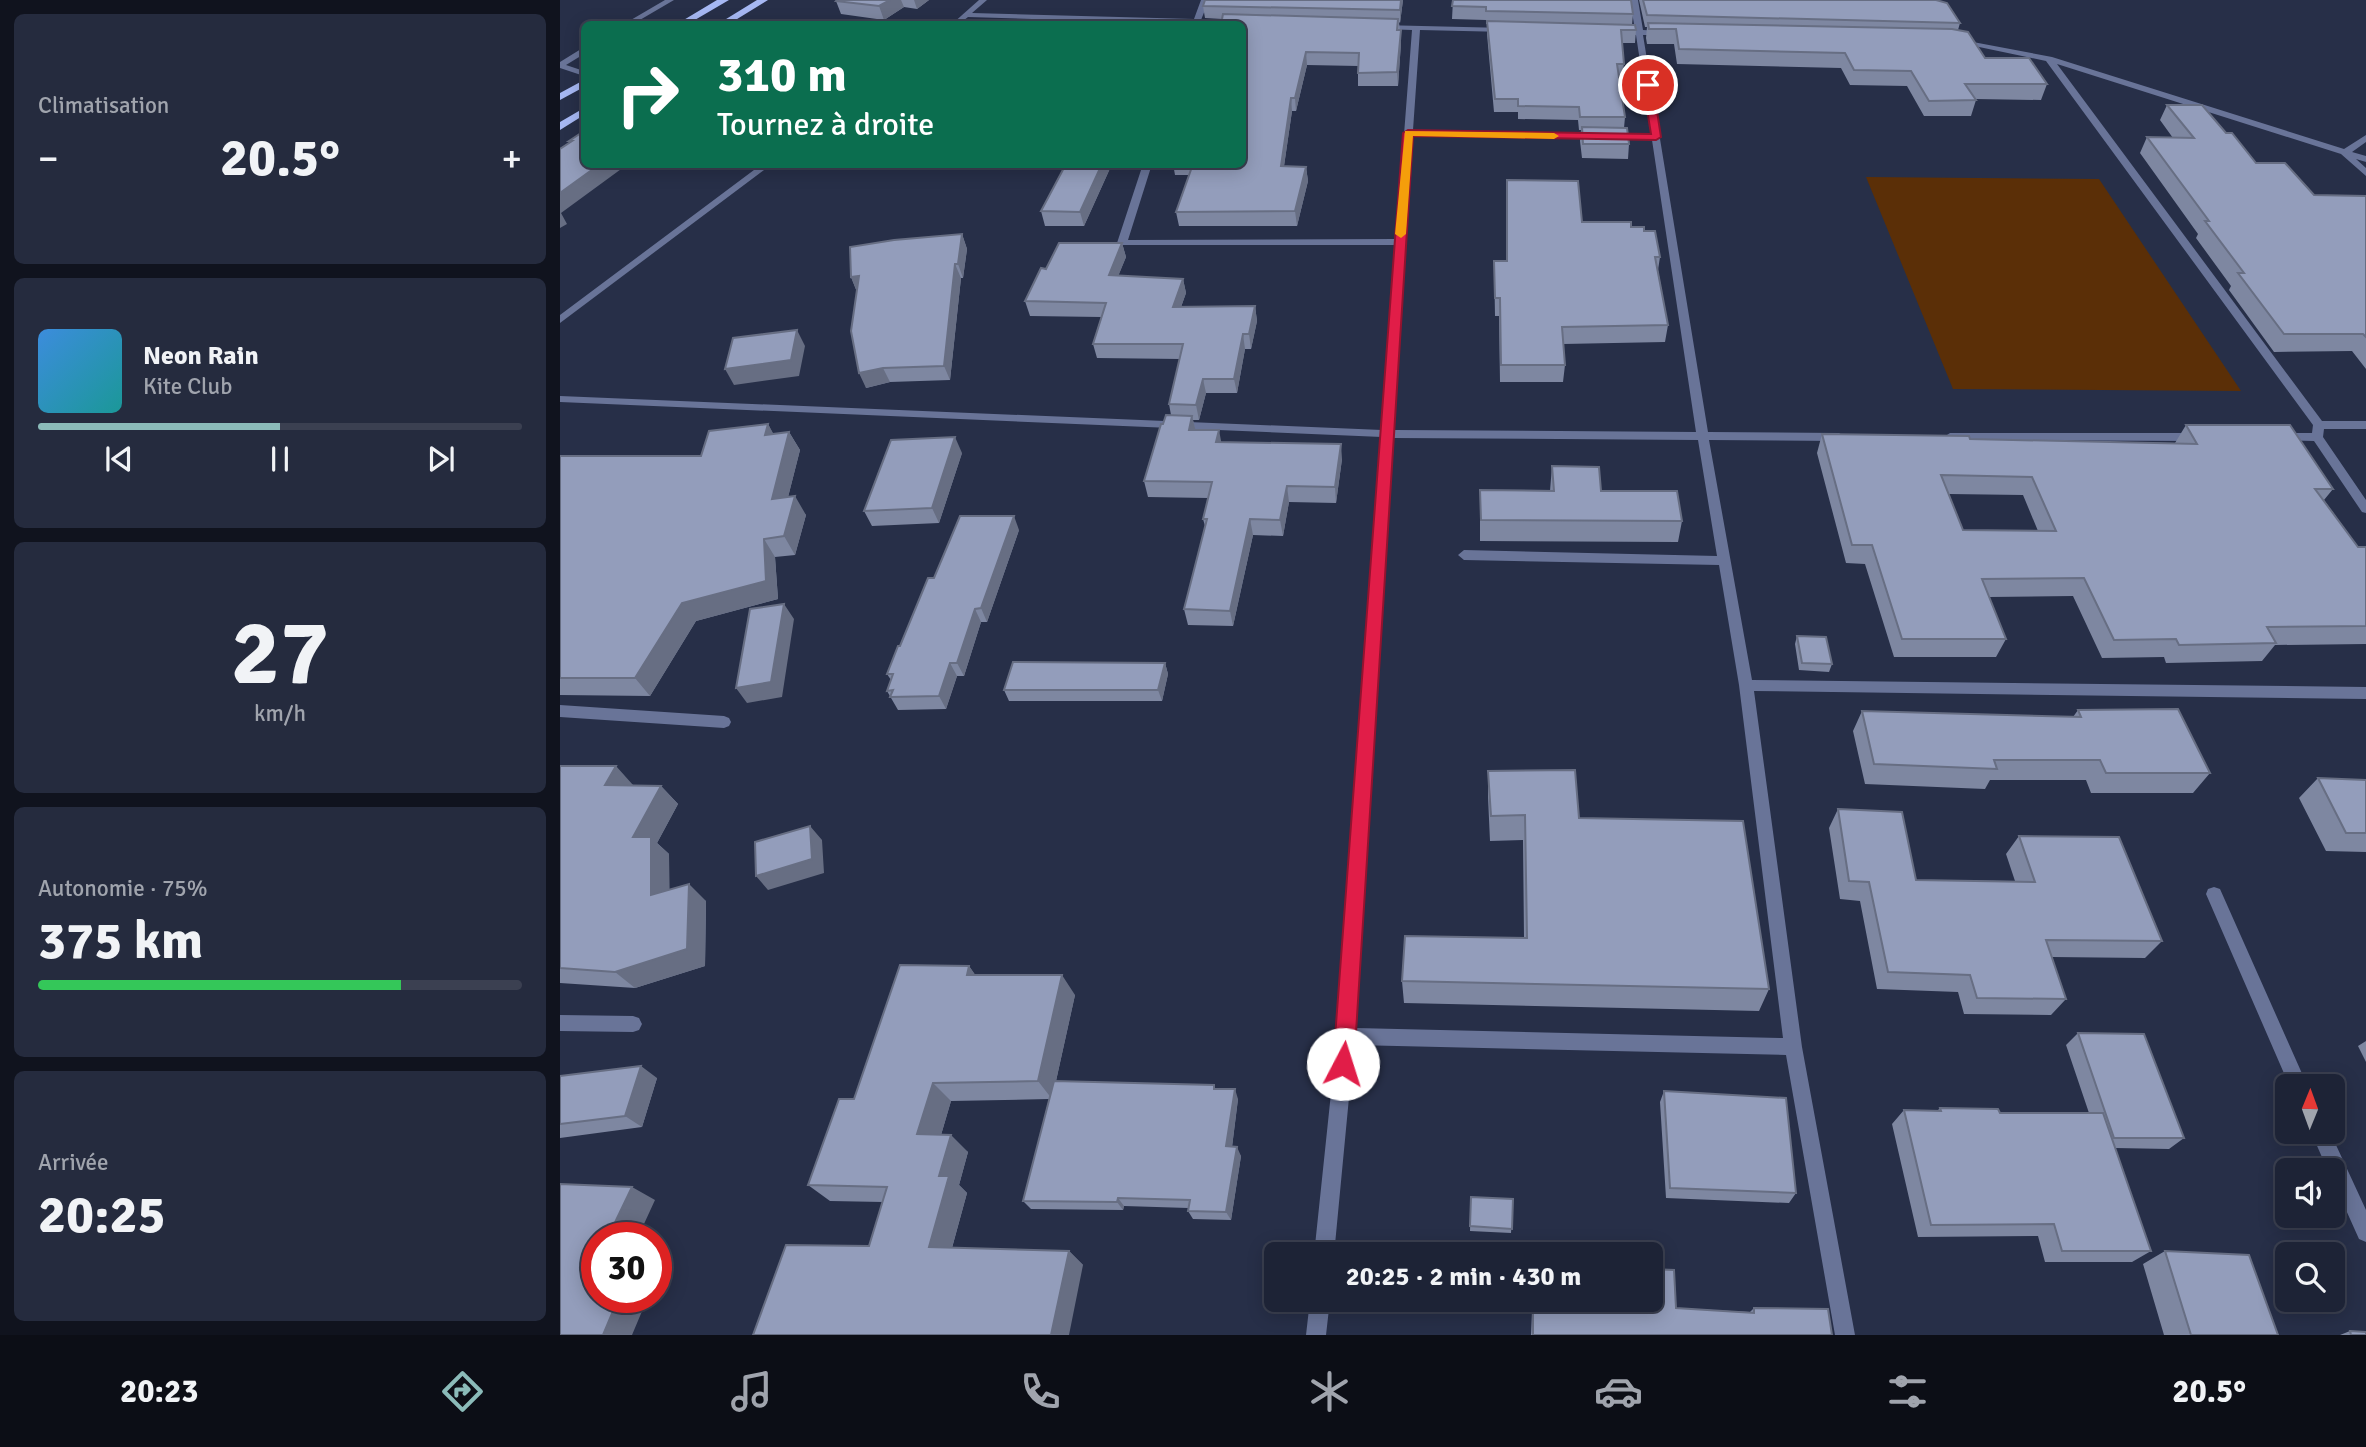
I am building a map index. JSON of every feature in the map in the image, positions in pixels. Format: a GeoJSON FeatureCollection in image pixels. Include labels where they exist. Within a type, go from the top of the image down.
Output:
{"type":"FeatureCollection","features":[{"type":"Feature","properties":{"kind":"main road"},"geometry":{"type":"LineString","coordinates":[[687,21],[724,0]]}},
{"type":"Feature","properties":{"kind":"main road"},"geometry":{"type":"LineString","coordinates":[[728,21],[763,0]]}},
{"type":"Feature","properties":{"kind":"main road"},"geometry":{"type":"LineString","coordinates":[[560,97],[581,85]]}},
{"type":"Feature","properties":{"kind":"main road"},"geometry":{"type":"LineString","coordinates":[[560,127],[581,113]]}},
{"type":"Feature","properties":{"kind":"street"},"geometry":{"type":"LineString","coordinates":[[633,21],[670,0]]}},
{"type":"Feature","properties":{"kind":"street"},"geometry":{"type":"LineString","coordinates":[[960,21],[984,0]]}},
{"type":"Feature","properties":{"kind":"street"},"geometry":{"type":"LineString","coordinates":[[1197,21],[1205,0]]}},
{"type":"Feature","properties":{"kind":"street"},"geometry":{"type":"LineString","coordinates":[[1634,0],[1703,437],[1746,685],[1793,1047],[1845,1335]]}},
{"type":"Feature","properties":{"kind":"street"},"geometry":{"type":"LineString","coordinates":[[968,15],[1120,21]]}},
{"type":"Feature","properties":{"kind":"street"},"geometry":{"type":"LineString","coordinates":[[1246,23],[1251,23]]}},
{"type":"Feature","properties":{"kind":"street"},"geometry":{"type":"LineString","coordinates":[[1375,26],[1514,30]]}},
{"type":"Feature","properties":{"kind":"street"},"geometry":{"type":"LineString","coordinates":[[1325,1242],[1346,1036],[1416,28]]}},
{"type":"Feature","properties":{"kind":"street"},"geometry":{"type":"LineString","coordinates":[[1612,32],[1680,34]]}},
{"type":"Feature","properties":{"kind":"street"},"geometry":{"type":"LineString","coordinates":[[1948,39],[2049,59],[2366,159]]}},
{"type":"Feature","properties":{"kind":"street"},"geometry":{"type":"LineString","coordinates":[[560,65],[581,53]]}},
{"type":"Feature","properties":{"kind":"street"},"geometry":{"type":"LineString","coordinates":[[2049,59],[2318,431],[2366,509]]}},
{"type":"Feature","properties":{"kind":"street"},"geometry":{"type":"LineString","coordinates":[[560,65],[581,73]]}},
{"type":"Feature","properties":{"kind":"street"},"geometry":{"type":"LineString","coordinates":[[1408,133],[1656,137]]}},
{"type":"Feature","properties":{"kind":"street"},"geometry":{"type":"LineString","coordinates":[[2345,153],[2366,138]]}},
{"type":"Feature","properties":{"kind":"street"},"geometry":{"type":"LineString","coordinates":[[2345,153],[2366,173]]}},
{"type":"Feature","properties":{"kind":"street"},"geometry":{"type":"LineString","coordinates":[[560,320],[763,168]]}},
{"type":"Feature","properties":{"kind":"street"},"geometry":{"type":"LineString","coordinates":[[1147,168],[1122,243],[1400,242]]}},
{"type":"Feature","properties":{"kind":"street"},"geometry":{"type":"LineString","coordinates":[[560,399],[1389,434],[1857,437]]}},
{"type":"Feature","properties":{"kind":"street"},"geometry":{"type":"LineString","coordinates":[[2261,437],[2366,425]]}},
{"type":"Feature","properties":{"kind":"street"},"geometry":{"type":"LineString","coordinates":[[1940,437],[2205,437]]}},
{"type":"Feature","properties":{"kind":"street"},"geometry":{"type":"LineString","coordinates":[[1464,555],[1725,561]]}},
{"type":"Feature","properties":{"kind":"street"},"geometry":{"type":"LineString","coordinates":[[1746,685],[2366,693]]}},
{"type":"Feature","properties":{"kind":"street"},"geometry":{"type":"LineString","coordinates":[[560,711],[724,722]]}},
{"type":"Feature","properties":{"kind":"street"},"geometry":{"type":"LineString","coordinates":[[2214,894],[2293,1074]]}},
{"type":"Feature","properties":{"kind":"street"},"geometry":{"type":"LineString","coordinates":[[560,1023],[632,1024]]}},
{"type":"Feature","properties":{"kind":"street"},"geometry":{"type":"LineString","coordinates":[[1346,1036],[1793,1047]]}},
{"type":"Feature","properties":{"kind":"street"},"geometry":{"type":"LineString","coordinates":[[2326,1144],[2366,1232]]}},
{"type":"Feature","properties":{"kind":"street"},"geometry":{"type":"LineString","coordinates":[[1316,1335],[1319,1312]]}},
{"type":"Feature","properties":{"kind":"shaded area"},"geometry":{"type":"Polygon","coordinates":[[[1866,177],[2099,179],[2241,391],[1953,389],[1866,177]]]}},
{"type":"Feature","properties":{"kind":"building"},"geometry":{"type":"Polygon","coordinates":[[[837,0],[890,0],[879,6],[837,0]]]}},
{"type":"Feature","properties":{"kind":"building"},"geometry":{"type":"Polygon","coordinates":[[[1205,0],[1401,0],[1400,10],[1203,6],[1205,0]]]}},
{"type":"Feature","properties":{"kind":"building"},"geometry":{"type":"Polygon","coordinates":[[[1453,0],[1631,0],[1633,14],[1486,11],[1486,7],[1452,6],[1453,0]]]}},
{"type":"Feature","properties":{"kind":"building"},"geometry":{"type":"Polygon","coordinates":[[[1643,0],[1936,0],[1947,3],[1960,23],[1647,15],[1643,0]]]}},
{"type":"Feature","properties":{"kind":"building"},"geometry":{"type":"Polygon","coordinates":[[[1223,14],[1398,19],[1397,30],[1401,30],[1397,72],[1358,73],[1359,53],[1306,52],[1295,98],[1291,98],[1281,166],[1306,167],[1295,211],[1176,212],[1192,168],[1246,168],[1246,21],[1222,21],[1223,14]]]}},
{"type":"Feature","properties":{"kind":"building"},"geometry":{"type":"Polygon","coordinates":[[[1487,21],[1635,25],[1636,30],[1621,30],[1624,64],[1617,64],[1625,117],[1580,117],[1579,107],[1518,106],[1518,99],[1495,99],[1487,21]]]}},
{"type":"Feature","properties":{"kind":"building"},"geometry":{"type":"Polygon","coordinates":[[[1648,23],[1952,29],[1968,32],[1985,58],[2029,58],[2047,84],[1965,84],[1976,100],[1929,101],[1911,71],[1854,70],[1845,53],[1679,49],[1676,29],[1649,29],[1648,23]]]}},
{"type":"Feature","properties":{"kind":"building"},"geometry":{"type":"Polygon","coordinates":[[[2167,105],[2202,105],[2226,133],[2232,133],[2256,163],[2285,163],[2314,195],[2366,196],[2366,337],[2363,334],[2284,334],[2238,273],[2244,273],[2205,221],[2209,221],[2147,137],[2194,138],[2167,105]]]}},
{"type":"Feature","properties":{"kind":"building"},"geometry":{"type":"Polygon","coordinates":[[[1582,127],[1627,128],[1629,144],[1583,144],[1582,127]]]}},
{"type":"Feature","properties":{"kind":"building"},"geometry":{"type":"Polygon","coordinates":[[[581,133],[581,168],[594,168],[560,193],[560,149],[572,141],[569,141],[581,133]]]}},
{"type":"Feature","properties":{"kind":"building"},"geometry":{"type":"Polygon","coordinates":[[[1064,168],[1100,168],[1080,212],[1041,211],[1064,168]]]}},
{"type":"Feature","properties":{"kind":"building"},"geometry":{"type":"Polygon","coordinates":[[[1507,180],[1578,181],[1582,222],[1631,222],[1631,227],[1644,227],[1644,231],[1655,231],[1660,257],[1655,257],[1668,325],[1562,327],[1565,365],[1501,365],[1500,298],[1495,298],[1494,261],[1507,261],[1507,180]]]}},
{"type":"Feature","properties":{"kind":"building"},"geometry":{"type":"Polygon","coordinates":[[[962,234],[958,264],[955,264],[944,366],[883,368],[859,373],[851,331],[859,276],[851,277],[850,247],[962,234]]]}},
{"type":"Feature","properties":{"kind":"building"},"geometry":{"type":"Polygon","coordinates":[[[1059,243],[1122,243],[1109,275],[1183,279],[1173,307],[1255,306],[1249,334],[1243,334],[1234,379],[1203,379],[1196,405],[1169,404],[1183,344],[1093,344],[1106,303],[1025,301],[1041,268],[1046,269],[1059,243]]]}},
{"type":"Feature","properties":{"kind":"building"},"geometry":{"type":"Polygon","coordinates":[[[797,330],[791,360],[725,369],[733,338],[797,330]]]}},
{"type":"Feature","properties":{"kind":"building"},"geometry":{"type":"Polygon","coordinates":[[[1166,415],[1192,416],[1189,430],[1219,430],[1216,442],[1341,444],[1335,487],[1287,486],[1280,520],[1250,519],[1230,611],[1184,609],[1207,519],[1203,519],[1212,482],[1144,481],[1166,415]]]}},
{"type":"Feature","properties":{"kind":"building"},"geometry":{"type":"Polygon","coordinates":[[[768,424],[765,435],[789,432],[772,499],[795,496],[784,536],[764,539],[766,581],[682,603],[635,678],[560,678],[560,456],[701,456],[709,431],[768,424]]]}},
{"type":"Feature","properties":{"kind":"building"},"geometry":{"type":"Polygon","coordinates":[[[2186,425],[2290,425],[2333,489],[2315,489],[2358,547],[2366,547],[2366,626],[2267,627],[2276,643],[2179,645],[2176,639],[2114,640],[2084,578],[1982,579],[2006,639],[1902,639],[1872,545],[1852,545],[1822,434],[1969,436],[1970,439],[2197,444],[2186,425]],[[1941,475],[1963,530],[2056,531],[2032,477],[1941,475]]]}},
{"type":"Feature","properties":{"kind":"building"},"geometry":{"type":"Polygon","coordinates":[[[955,437],[932,508],[864,511],[891,440],[955,437]]]}},
{"type":"Feature","properties":{"kind":"building"},"geometry":{"type":"Polygon","coordinates":[[[1552,466],[1599,467],[1601,491],[1677,491],[1682,521],[1481,520],[1480,490],[1554,491],[1552,466]]]}},
{"type":"Feature","properties":{"kind":"building"},"geometry":{"type":"Polygon","coordinates":[[[960,516],[1014,516],[981,608],[975,609],[957,663],[950,663],[939,696],[890,697],[893,690],[887,691],[893,674],[887,674],[928,578],[934,578],[960,516]]]}},
{"type":"Feature","properties":{"kind":"building"},"geometry":{"type":"Polygon","coordinates":[[[784,604],[771,682],[736,688],[750,609],[784,604]]]}},
{"type":"Feature","properties":{"kind":"building"},"geometry":{"type":"Polygon","coordinates":[[[1797,636],[1826,637],[1832,664],[1802,663],[1797,636]]]}},
{"type":"Feature","properties":{"kind":"building"},"geometry":{"type":"Polygon","coordinates":[[[1013,662],[1165,663],[1158,690],[1004,690],[1013,662]]]}},
{"type":"Feature","properties":{"kind":"building"},"geometry":{"type":"Polygon","coordinates":[[[2178,709],[2210,773],[2106,773],[2100,760],[1994,760],[1997,769],[1874,764],[1862,711],[2081,717],[2078,710],[2178,709]]]}},
{"type":"Feature","properties":{"kind":"building"},"geometry":{"type":"Polygon","coordinates":[[[560,766],[616,766],[605,785],[661,786],[633,837],[651,837],[651,895],[689,884],[687,949],[615,972],[560,968],[560,766]]]}},
{"type":"Feature","properties":{"kind":"building"},"geometry":{"type":"Polygon","coordinates":[[[1575,770],[1579,818],[1743,821],[1769,989],[1402,981],[1405,936],[1527,938],[1525,815],[1491,816],[1488,771],[1575,770]]]}},
{"type":"Feature","properties":{"kind":"building"},"geometry":{"type":"Polygon","coordinates":[[[2318,778],[2366,780],[2366,833],[2346,833],[2318,778]]]}},
{"type":"Feature","properties":{"kind":"building"},"geometry":{"type":"Polygon","coordinates":[[[1838,809],[1902,812],[1916,880],[2035,882],[2019,836],[2119,837],[2162,941],[2046,940],[2066,999],[1977,998],[1970,975],[1888,972],[1869,882],[1849,881],[1838,809]]]}},
{"type":"Feature","properties":{"kind":"building"},"geometry":{"type":"Polygon","coordinates":[[[810,826],[812,859],[756,876],[755,842],[810,826]]]}},
{"type":"Feature","properties":{"kind":"building"},"geometry":{"type":"Polygon","coordinates":[[[900,965],[969,966],[967,975],[1062,975],[1038,1081],[933,1083],[917,1134],[951,1135],[939,1176],[949,1176],[929,1247],[1069,1251],[1051,1335],[753,1335],[786,1245],[869,1246],[887,1187],[808,1185],[839,1099],[854,1099],[900,965]]]}},
{"type":"Feature","properties":{"kind":"building"},"geometry":{"type":"Polygon","coordinates":[[[2078,1033],[2144,1034],[2184,1138],[2114,1138],[2078,1033]]]}},
{"type":"Feature","properties":{"kind":"building"},"geometry":{"type":"Polygon","coordinates":[[[641,1066],[625,1116],[560,1124],[560,1076],[641,1066]]]}},
{"type":"Feature","properties":{"kind":"building"},"geometry":{"type":"Polygon","coordinates":[[[1054,1081],[1214,1085],[1214,1089],[1235,1089],[1226,1146],[1237,1147],[1226,1212],[1188,1211],[1190,1200],[1118,1198],[1117,1202],[1023,1201],[1054,1081]]]}},
{"type":"Feature","properties":{"kind":"building"},"geometry":{"type":"Polygon","coordinates":[[[1664,1091],[1786,1098],[1796,1193],[1670,1188],[1664,1091]]]}},
{"type":"Feature","properties":{"kind":"building"},"geometry":{"type":"Polygon","coordinates":[[[1940,1108],[1998,1109],[2000,1113],[2103,1113],[2151,1251],[2062,1251],[2054,1224],[1931,1225],[1904,1110],[1941,1111],[1940,1108]]]}},
{"type":"Feature","properties":{"kind":"building"},"geometry":{"type":"Polygon","coordinates":[[[560,1184],[632,1187],[615,1222],[581,1222],[581,1313],[612,1313],[603,1335],[560,1335],[560,1184]]]}},
{"type":"Feature","properties":{"kind":"building"},"geometry":{"type":"Polygon","coordinates":[[[1471,1197],[1513,1199],[1512,1229],[1470,1226],[1471,1197]]]}},
{"type":"Feature","properties":{"kind":"building"},"geometry":{"type":"Polygon","coordinates":[[[2165,1251],[2249,1255],[2278,1335],[2191,1335],[2165,1251]]]}},
{"type":"Feature","properties":{"kind":"building"},"geometry":{"type":"Polygon","coordinates":[[[1663,1270],[1674,1270],[1676,1308],[1754,1313],[1754,1308],[1828,1309],[1832,1335],[1533,1335],[1533,1312],[1663,1312],[1663,1270]]]}},
{"type":"Feature","properties":{"kind":"building"},"geometry":{"type":"Polygon","coordinates":[[[2350,1331],[2366,1332],[2366,1335],[2351,1335],[2350,1331]]]}},
{"type":"Feature","properties":{"kind":"slow traffic"},"geometry":{"type":"LineString","coordinates":[[1401,234],[1408,133],[1554,136]]}},
{"type":"Feature","properties":{"kind":"route"},"geometry":{"type":"LineString","coordinates":[[1343,1064],[1408,133],[1656,137],[1648,85]]}}]}
